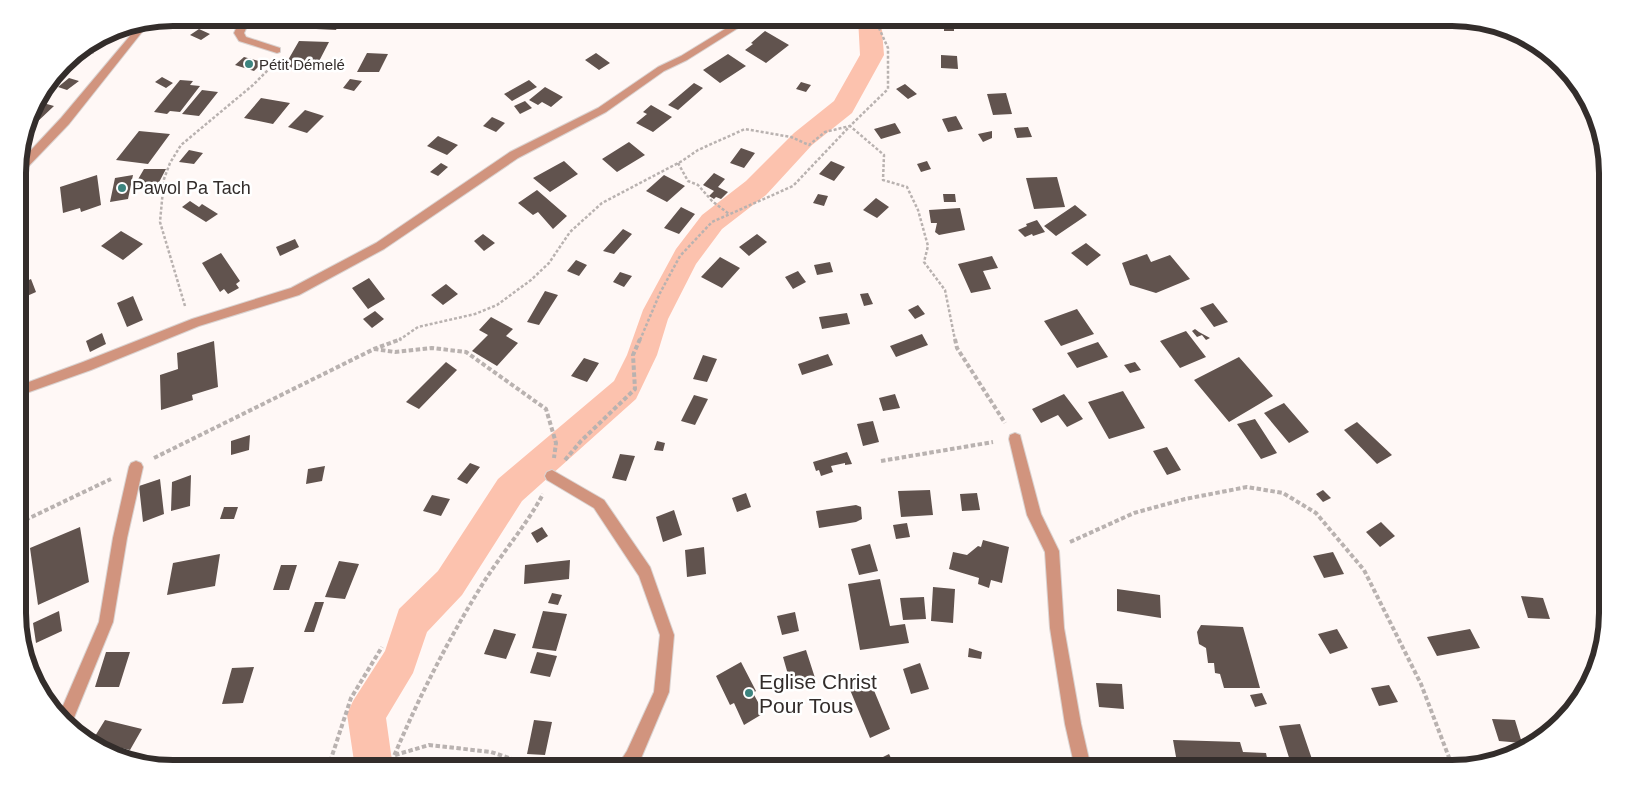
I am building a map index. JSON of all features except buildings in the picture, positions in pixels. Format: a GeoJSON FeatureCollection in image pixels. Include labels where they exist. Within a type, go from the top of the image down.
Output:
{"type":"FeatureCollection","features":[{"type":"Feature","properties":{"kind":"street"},"geometry":{"type":"LineString","coordinates":[[242,27],[239,33],[242,39],[276,50]]}},
{"type":"Feature","properties":{"kind":"street"},"geometry":{"type":"LineString","coordinates":[[27,388],[196,322],[295,292],[380,246],[514,156],[602,110],[661,69],[684,58],[735,27]]}},
{"type":"Feature","properties":{"kind":"street"},"geometry":{"type":"LineString","coordinates":[[27,160],[66,120],[140,30]]}},
{"type":"Feature","properties":{"kind":"street"},"geometry":{"type":"LineString","coordinates":[[1015,439],[1034,515],[1052,550],[1056,628],[1081,759]]}},
{"type":"Feature","properties":{"kind":"street"},"geometry":{"type":"LineString","coordinates":[[67,714],[106,622],[120,538],[136,467]]}},
{"type":"Feature","properties":{"kind":"street"},"geometry":{"type":"LineString","coordinates":[[552,476],[599,504],[645,572],[667,635],[661,692],[631,760]]}},
{"type":"Feature","properties":{"kind":"path"},"geometry":{"type":"LineString","coordinates":[[392,760],[411,714],[482,585],[535,509],[552,476],[576,446],[614,412],[635,389],[633,355],[660,293],[680,256],[712,222],[763,201],[793,186],[888,89],[887,44],[880,35],[879,26]]}},
{"type":"Feature","properties":{"kind":"path"},"geometry":{"type":"LineString","coordinates":[[196,322],[187,314],[160,222],[164,179],[170,163],[181,145],[253,85],[274,63],[276,50]]}},
{"type":"Feature","properties":{"kind":"path"},"geometry":{"type":"LineString","coordinates":[[26,520],[62,504],[374,349],[397,341],[418,326],[475,314],[497,304],[531,280],[549,263],[570,232],[602,203],[678,163],[698,150],[745,129],[791,137],[809,145],[825,132],[850,126]]}},
{"type":"Feature","properties":{"kind":"path"},"geometry":{"type":"LineString","coordinates":[[850,126],[884,155],[883,180],[907,187],[918,210],[928,246],[924,262],[945,290],[957,348],[1015,439],[881,461]]}},
{"type":"Feature","properties":{"kind":"path"},"geometry":{"type":"LineString","coordinates":[[678,163],[688,181],[698,185],[712,201],[730,214]]}},
{"type":"Feature","properties":{"kind":"path"},"geometry":{"type":"LineString","coordinates":[[374,349],[395,352],[432,348],[466,352],[524,392],[546,409],[556,444],[552,476]]}},
{"type":"Feature","properties":{"kind":"path"},"geometry":{"type":"LineString","coordinates":[[1052,550],[1134,513],[1185,499],[1247,487],[1284,493],[1316,512],[1364,570],[1421,684],[1450,759]]}},
{"type":"Feature","properties":{"kind":"path"},"geometry":{"type":"LineString","coordinates":[[331,760],[351,698],[382,647]]}},
{"type":"Feature","properties":{"kind":"path"},"geometry":{"type":"LineString","coordinates":[[394,755],[429,745],[491,752],[514,760]]}},
{"type":"Feature","properties":{"kind":"waterway"},"geometry":{"type":"LineString","coordinates":[[373,760],[366,714],[400,660],[412,622],[450,583],[510,490],[625,390],[642,355],[653,319],[686,257],[712,222],[756,188],[803,139],[843,107],[872,55],[870,26]]}},
{"type":"Feature","properties":{"kind":"place","name":"Pétit Démelé"},"geometry":{"type":"Point","coordinates":[249,64]}},
{"type":"Feature","properties":{"kind":"place","name":"Pawol Pa Tach"},"geometry":{"type":"Point","coordinates":[122,188]}},
{"type":"Feature","properties":{"kind":"place","name":"Eglise Christ Pour Tous"},"geometry":{"type":"Point","coordinates":[749,693]}}]}
